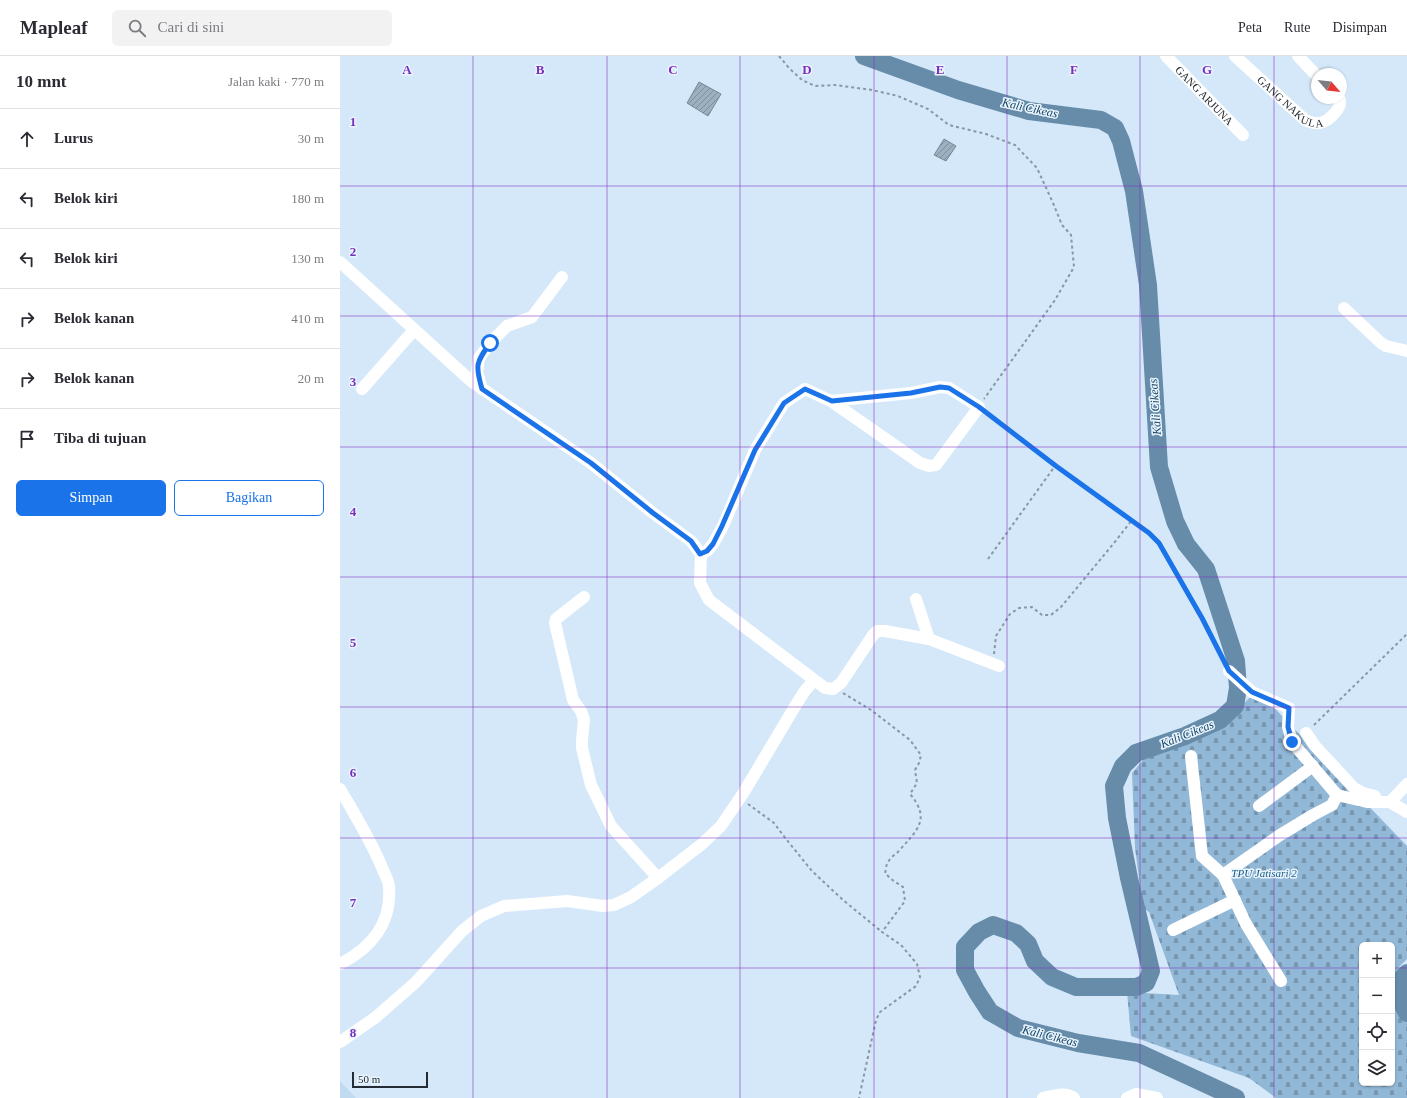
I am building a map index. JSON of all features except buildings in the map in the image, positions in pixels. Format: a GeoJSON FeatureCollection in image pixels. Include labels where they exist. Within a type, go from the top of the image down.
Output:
{"type":"FeatureCollection","features":[{"type":"Feature","properties":{"kind":"street","name":"GANG ARJUNA"},"geometry":{"type":"LineString","coordinates":[[1166,56],[1243,135]]}},
{"type":"Feature","properties":{"kind":"street","name":"GANG NAKULA"},"geometry":{"type":"LineString","coordinates":[[1235,56],[1305,120],[1318,124],[1324,122],[1333,115],[1341,104]]}},
{"type":"Feature","properties":{"kind":"street"},"geometry":{"type":"LineString","coordinates":[[1298,56],[1311,70]]}},
{"type":"Feature","properties":{"kind":"street"},"geometry":{"type":"LineString","coordinates":[[340,262],[471,381],[591,463],[653,513],[691,541],[700,554],[700,583],[708,600],[825,688],[833,689],[841,684],[873,635],[878,631],[929,639],[996,664]]}},
{"type":"Feature","properties":{"kind":"street"},"geometry":{"type":"LineString","coordinates":[[482,389],[477,372],[479,358],[490,343],[508,326],[532,317],[562,277]]}},
{"type":"Feature","properties":{"kind":"street"},"geometry":{"type":"LineString","coordinates":[[1344,308],[1381,343],[1386,346],[1407,351]]}},
{"type":"Feature","properties":{"kind":"street"},"geometry":{"type":"LineString","coordinates":[[362,389],[414,330]]}},
{"type":"Feature","properties":{"kind":"street"},"geometry":{"type":"LineString","coordinates":[[700,554],[707,551],[713,544],[755,450],[784,403],[805,389],[832,401],[920,463],[929,466],[936,465],[979,407],[949,388],[940,387],[911,393],[832,401]]}},
{"type":"Feature","properties":{"kind":"street"},"geometry":{"type":"LineString","coordinates":[[584,597],[556,619],[555,624],[573,700],[581,711],[584,720],[582,748],[591,785],[611,826],[658,878]]}},
{"type":"Feature","properties":{"kind":"street"},"geometry":{"type":"LineString","coordinates":[[916,599],[929,639]]}},
{"type":"Feature","properties":{"kind":"street"},"geometry":{"type":"LineString","coordinates":[[1229,671],[1252,692],[1289,708],[1288,727],[1292,742],[1337,795],[1367,802],[1387,802],[1407,784]]}},
{"type":"Feature","properties":{"kind":"street"},"geometry":{"type":"LineString","coordinates":[[340,1042],[376,1017],[416,982],[462,931],[481,916],[504,906],[567,902],[603,906],[614,905],[631,897],[658,878],[702,844],[721,826],[740,798],[804,692],[814,680]]}},
{"type":"Feature","properties":{"kind":"street"},"geometry":{"type":"LineString","coordinates":[[1306,733],[1315,746],[1354,788],[1363,793],[1380,797],[1407,812]]}},
{"type":"Feature","properties":{"kind":"street"},"geometry":{"type":"LineString","coordinates":[[1191,756],[1202,856],[1223,875],[1246,924],[1281,981]]}},
{"type":"Feature","properties":{"kind":"street"},"geometry":{"type":"LineString","coordinates":[[1259,806],[1313,766]]}},
{"type":"Feature","properties":{"kind":"street"},"geometry":{"type":"LineString","coordinates":[[340,790],[377,856],[389,886],[389,906],[382,926],[371,942],[340,964]]}},
{"type":"Feature","properties":{"kind":"street"},"geometry":{"type":"LineString","coordinates":[[1223,875],[1280,835],[1313,815],[1332,806],[1337,795]]}},
{"type":"Feature","properties":{"kind":"street"},"geometry":{"type":"LineString","coordinates":[[1173,930],[1235,900]]}},
{"type":"Feature","properties":{"kind":"street"},"geometry":{"type":"LineString","coordinates":[[1043,1098],[1063,1094],[1070,1095],[1074,1098]]}},
{"type":"Feature","properties":{"kind":"street"},"geometry":{"type":"LineString","coordinates":[[1127,1098],[1136,1094],[1156,1098]]}},
{"type":"Feature","properties":{"kind":"path"},"geometry":{"type":"LineString","coordinates":[[779,56],[802,80],[815,86],[835,85],[872,90],[898,96],[928,109],[949,125],[986,134],[1015,145],[1036,168],[1062,225],[1071,235],[1074,267],[1055,300],[979,407],[1056,466],[1132,520],[1159,543],[1202,618],[1229,671]]}},
{"type":"Feature","properties":{"kind":"path"},"geometry":{"type":"LineString","coordinates":[[988,559],[1056,466]]}},
{"type":"Feature","properties":{"kind":"path"},"geometry":{"type":"LineString","coordinates":[[996,664],[996,636],[1010,614],[1019,608],[1032,607],[1042,615],[1051,615],[1061,607],[1132,520]]}},
{"type":"Feature","properties":{"kind":"path"},"geometry":{"type":"LineString","coordinates":[[1306,733],[1407,634]]}},
{"type":"Feature","properties":{"kind":"path"},"geometry":{"type":"LineString","coordinates":[[835,688],[871,710],[910,740],[921,755],[915,770],[917,783],[910,794],[916,801],[921,820],[912,836],[888,863],[885,873],[903,887],[905,900],[882,932]]}},
{"type":"Feature","properties":{"kind":"path"},"geometry":{"type":"LineString","coordinates":[[740,798],[774,824],[812,871],[843,900],[882,932],[901,945],[917,964],[920,977],[916,986],[880,1012],[876,1020],[858,1098]]}},
{"type":"Feature","properties":{"kind":"shaded area"},"geometry":{"type":"Polygon","coordinates":[[[340,1081],[356,1098],[340,1098],[340,1081]]]}},
{"type":"Feature","properties":{"kind":"green space","name":"TPU Jatisari 2"},"geometry":{"type":"Polygon","coordinates":[[[1257,690],[1407,846],[1407,959],[1400,966],[1395,975],[1395,942],[1359,942],[1359,1086],[1395,1086],[1395,1001],[1407,1019],[1407,1098],[1276,1098],[1249,1078],[1131,1036],[1127,992],[1179,995],[1149,912],[1143,908],[1135,848],[1132,773],[1149,753],[1220,728],[1257,690]]]}},
{"type":"Feature","properties":{"kind":"waterway","name":"Kali Cikeas"},"geometry":{"type":"LineString","coordinates":[[864,56],[958,90],[1029,111],[1101,120],[1115,128],[1121,141],[1134,191],[1148,285],[1159,467],[1175,521],[1186,544],[1206,569],[1236,661],[1238,688],[1235,706],[1220,720],[1185,736],[1136,753],[1123,766],[1114,786],[1117,818],[1129,878],[1151,971],[1146,983],[1136,987],[1076,987],[1052,977],[1035,961],[1028,944],[1016,933],[993,925],[979,932],[965,947],[965,970],[990,1012],[1018,1028],[1078,1043],[1139,1053],[1236,1098]]}},
{"type":"Feature","properties":{"kind":"waterway","name":"Kali Cikeas"},"geometry":{"type":"LineString","coordinates":[[1407,973],[1401,979],[1398,995],[1407,1013]]}},
{"type":"Feature","properties":{"kind":"route"},"geometry":{"type":"LineString","coordinates":[[490,343],[479,358],[477,372],[482,389],[591,463],[653,513],[680,531],[691,541],[700,554],[707,551],[713,544],[755,450],[784,403],[805,389],[832,401],[911,393],[940,387],[949,388],[979,407],[1084,487],[1136,522],[1159,543],[1202,618],[1229,671],[1252,692],[1289,708],[1288,727],[1292,742]]}}]}
